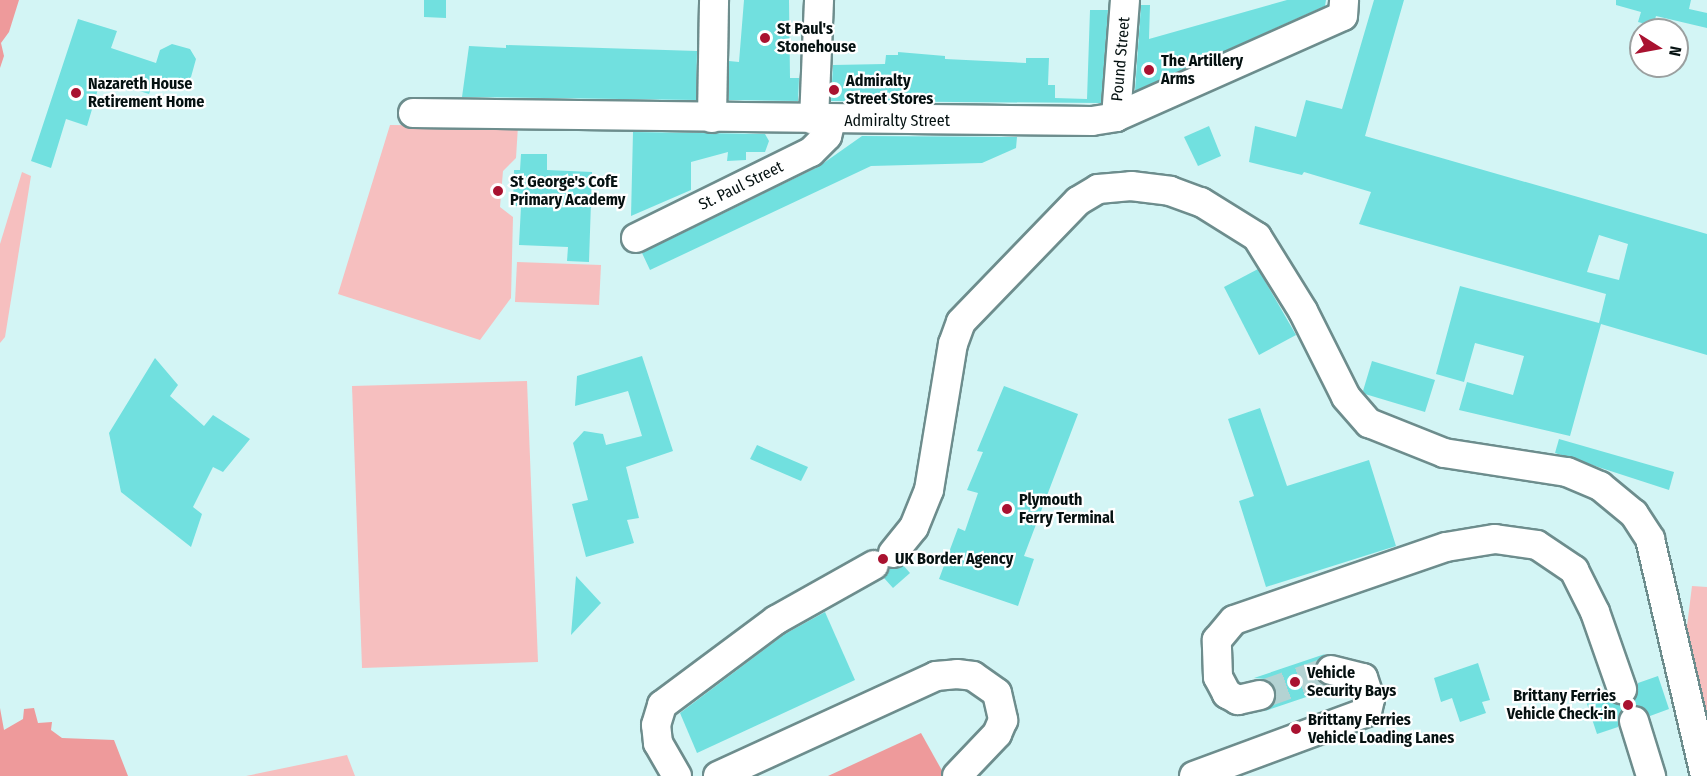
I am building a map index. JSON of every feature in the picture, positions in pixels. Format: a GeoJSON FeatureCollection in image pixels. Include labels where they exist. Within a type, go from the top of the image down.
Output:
{"type":"FeatureCollection","features":[{"type":"Feature","properties":{"kind":"street"},"geometry":{"type":"LineString","coordinates":[[712,118],[714,0]]}},
{"type":"Feature","properties":{"kind":"street"},"geometry":{"type":"LineString","coordinates":[[819,0],[822,120]]}},
{"type":"Feature","properties":{"kind":"street","name":"Pound Street"},"geometry":{"type":"LineString","coordinates":[[1116,117],[1125,0]]}},
{"type":"Feature","properties":{"kind":"street","name":"Admiralty Street"},"geometry":{"type":"LineString","coordinates":[[413,112],[822,120],[1090,121],[1116,117],[1343,16],[1344,0]]}},
{"type":"Feature","properties":{"kind":"street","name":"St. Paul Street"},"geometry":{"type":"LineString","coordinates":[[636,238],[811,152],[827,136],[822,120]]}},
{"type":"Feature","properties":{"kind":"street"},"geometry":{"type":"LineString","coordinates":[[677,776],[658,743],[656,725],[662,705],[776,620],[883,559],[914,527],[929,490],[953,344],[961,322],[1078,201],[1098,189],[1131,186],[1170,191],[1201,202],[1257,237],[1303,311],[1346,397],[1368,423],[1444,453],[1567,472],[1600,486],[1634,514],[1650,539],[1705,776]]}},
{"type":"Feature","properties":{"kind":"street"},"geometry":{"type":"LineString","coordinates":[[1260,695],[1238,700],[1227,694],[1218,676],[1217,640],[1234,620],[1446,547],[1496,539],[1537,545],[1574,570],[1595,612],[1622,689]]}},
{"type":"Feature","properties":{"kind":"street"},"geometry":{"type":"LineString","coordinates":[[1194,776],[1367,712],[1370,699],[1363,678],[1331,670]]}},
{"type":"Feature","properties":{"kind":"street"},"geometry":{"type":"LineString","coordinates":[[718,776],[936,676],[957,674],[973,676],[997,693],[1003,720],[997,734],[957,776]]}},
{"type":"Feature","properties":{"kind":"street"},"geometry":{"type":"LineString","coordinates":[[1634,722],[1651,776]]}},
{"type":"Feature","properties":{"kind":"shaded area"},"geometry":{"type":"Polygon","coordinates":[[[0,0],[19,0],[9,32],[1,43],[4,56],[0,68],[0,0]]]}},
{"type":"Feature","properties":{"kind":"shaded area"},"geometry":{"type":"Polygon","coordinates":[[[390,125],[518,126],[516,158],[503,171],[500,207],[513,217],[511,298],[480,340],[338,294],[390,125]]]}},
{"type":"Feature","properties":{"kind":"shaded area"},"geometry":{"type":"Polygon","coordinates":[[[22,172],[31,176],[5,337],[0,343],[0,244],[22,172]]]}},
{"type":"Feature","properties":{"kind":"shaded area"},"geometry":{"type":"Polygon","coordinates":[[[517,262],[601,265],[599,305],[515,302],[517,262]]]}},
{"type":"Feature","properties":{"kind":"shaded area"},"geometry":{"type":"Polygon","coordinates":[[[527,381],[538,662],[362,668],[352,386],[527,381]]]}},
{"type":"Feature","properties":{"kind":"shaded area"},"geometry":{"type":"Polygon","coordinates":[[[1692,586],[1707,587],[1707,726],[1685,642],[1692,586]]]}},
{"type":"Feature","properties":{"kind":"shaded area"},"geometry":{"type":"Polygon","coordinates":[[[0,708],[4,730],[23,719],[24,709],[34,708],[38,723],[52,722],[51,730],[62,738],[114,740],[128,776],[0,776],[0,708]]]}},
{"type":"Feature","properties":{"kind":"shaded area"},"geometry":{"type":"Polygon","coordinates":[[[921,733],[945,776],[828,776],[921,733]]]}},
{"type":"Feature","properties":{"kind":"shaded area"},"geometry":{"type":"Polygon","coordinates":[[[347,755],[355,776],[246,776],[347,755]]]}},
{"type":"Feature","properties":{"kind":"building"},"geometry":{"type":"Polygon","coordinates":[[[424,0],[446,0],[446,18],[424,17],[424,0]]]}},
{"type":"Feature","properties":{"kind":"building"},"geometry":{"type":"Polygon","coordinates":[[[744,0],[789,0],[790,78],[799,78],[798,101],[729,100],[729,61],[739,62],[744,0]]]}},
{"type":"Feature","properties":{"kind":"building"},"geometry":{"type":"Polygon","coordinates":[[[1287,0],[1326,0],[1325,6],[1135,91],[1141,5],[1150,5],[1149,39],[1287,0]]]}},
{"type":"Feature","properties":{"kind":"building"},"geometry":{"type":"Polygon","coordinates":[[[1374,0],[1404,0],[1365,136],[1707,234],[1707,355],[1601,324],[1570,436],[1459,410],[1467,382],[1513,395],[1524,356],[1475,343],[1464,382],[1436,374],[1460,286],[1599,323],[1606,294],[1359,224],[1371,192],[1304,172],[1302,175],[1249,162],[1255,126],[1296,137],[1306,100],[1342,109],[1374,0]],[[1599,235],[1587,272],[1619,280],[1628,244],[1599,235]]]}},
{"type":"Feature","properties":{"kind":"building"},"geometry":{"type":"Polygon","coordinates":[[[1616,0],[1691,0],[1689,9],[1707,13],[1707,28],[1689,24],[1689,18],[1656,16],[1655,18],[1639,18],[1641,12],[1616,5],[1616,0]]]}},
{"type":"Feature","properties":{"kind":"building"},"geometry":{"type":"Polygon","coordinates":[[[1090,10],[1108,10],[1101,103],[831,101],[833,65],[885,64],[886,55],[898,55],[898,52],[945,56],[945,59],[1026,63],[1026,58],[1049,58],[1048,85],[1055,85],[1055,98],[1087,99],[1090,10]]]}},
{"type":"Feature","properties":{"kind":"building","name":"Nazareth House Retirement Home"},"geometry":{"type":"Polygon","coordinates":[[[78,19],[117,31],[111,48],[156,63],[160,50],[172,44],[190,49],[196,59],[191,77],[180,85],[161,80],[158,91],[151,89],[149,94],[101,79],[87,126],[66,119],[51,168],[31,161],[78,19]]]}},
{"type":"Feature","properties":{"kind":"building"},"geometry":{"type":"Polygon","coordinates":[[[506,45],[697,51],[696,100],[462,97],[469,46],[506,48],[506,45]]]}},
{"type":"Feature","properties":{"kind":"building"},"geometry":{"type":"Polygon","coordinates":[[[1209,126],[1221,156],[1198,166],[1184,137],[1209,126]]]}},
{"type":"Feature","properties":{"kind":"building"},"geometry":{"type":"Polygon","coordinates":[[[633,132],[765,134],[769,141],[765,152],[746,152],[746,160],[727,161],[728,152],[691,162],[691,190],[631,216],[633,132]]]}},
{"type":"Feature","properties":{"kind":"building"},"geometry":{"type":"Polygon","coordinates":[[[862,136],[1017,137],[1016,148],[982,163],[871,166],[650,270],[642,253],[818,167],[862,136]]]}},
{"type":"Feature","properties":{"kind":"building"},"geometry":{"type":"Polygon","coordinates":[[[521,154],[547,154],[547,170],[592,172],[589,262],[567,261],[568,247],[519,245],[521,206],[513,206],[514,170],[520,170],[521,154]]]}},
{"type":"Feature","properties":{"kind":"building"},"geometry":{"type":"Polygon","coordinates":[[[1258,269],[1296,335],[1259,355],[1224,287],[1258,269]]]}},
{"type":"Feature","properties":{"kind":"building"},"geometry":{"type":"Polygon","coordinates":[[[642,356],[673,451],[626,467],[639,518],[627,520],[634,543],[586,557],[572,504],[588,500],[573,443],[584,431],[603,434],[606,445],[642,436],[628,391],[575,406],[577,376],[642,356]]]}},
{"type":"Feature","properties":{"kind":"building"},"geometry":{"type":"Polygon","coordinates":[[[155,358],[178,385],[170,396],[204,426],[213,415],[250,439],[223,472],[213,467],[193,507],[202,514],[191,547],[121,492],[109,433],[155,358]]]}},
{"type":"Feature","properties":{"kind":"building"},"geometry":{"type":"Polygon","coordinates":[[[1372,361],[1435,380],[1425,412],[1365,394],[1363,391],[1372,361]]]}},
{"type":"Feature","properties":{"kind":"building","name":"Plymouth Ferry Terminal"},"geometry":{"type":"Polygon","coordinates":[[[1004,386],[1078,414],[1024,556],[1034,559],[1018,606],[939,579],[958,528],[965,531],[978,493],[967,490],[983,452],[977,451],[1004,386]]]}},
{"type":"Feature","properties":{"kind":"building"},"geometry":{"type":"Polygon","coordinates":[[[1260,408],[1287,486],[1369,460],[1396,546],[1266,587],[1239,501],[1254,496],[1228,419],[1260,408]]]}},
{"type":"Feature","properties":{"kind":"building"},"geometry":{"type":"Polygon","coordinates":[[[1559,439],[1674,472],[1669,490],[1555,453],[1559,439]]]}},
{"type":"Feature","properties":{"kind":"building"},"geometry":{"type":"Polygon","coordinates":[[[757,445],[808,467],[801,481],[750,459],[757,445]]]}},
{"type":"Feature","properties":{"kind":"building"},"geometry":{"type":"Polygon","coordinates":[[[903,565],[910,573],[893,588],[884,578],[890,569],[903,565]]]}},
{"type":"Feature","properties":{"kind":"building"},"geometry":{"type":"Polygon","coordinates":[[[576,576],[601,603],[571,635],[576,576]]]}},
{"type":"Feature","properties":{"kind":"building"},"geometry":{"type":"Polygon","coordinates":[[[825,612],[855,680],[697,753],[680,713],[785,634],[825,612]]]}},
{"type":"Feature","properties":{"kind":"building","name":"Vehicle Security Bays"},"geometry":{"type":"Polygon","coordinates":[[[1325,654],[1315,665],[1315,674],[1320,682],[1333,688],[1265,711],[1276,700],[1276,691],[1265,679],[1254,678],[1325,654]]]}},
{"type":"Feature","properties":{"kind":"building"},"geometry":{"type":"Polygon","coordinates":[[[1478,663],[1490,700],[1482,702],[1486,713],[1460,722],[1452,698],[1441,702],[1434,678],[1478,663]]]}},
{"type":"Feature","properties":{"kind":"building","name":"Brittany Ferries Vehicle Check-in"},"geometry":{"type":"Polygon","coordinates":[[[1658,676],[1669,709],[1650,716],[1638,705],[1629,705],[1618,717],[1618,727],[1597,734],[1586,701],[1606,694],[1618,705],[1628,704],[1638,693],[1638,683],[1658,676]]]}},
{"type":"Feature","properties":{"kind":"tunnel"},"geometry":{"type":"LineString","coordinates":[[1260,695],[1331,670]]}},
{"type":"Feature","properties":{"kind":"place","name":"St Paul's Stonehouse"},"geometry":{"type":"Point","coordinates":[765,38]}},
{"type":"Feature","properties":{"kind":"place","name":"The Artillery Arms"},"geometry":{"type":"Point","coordinates":[1149,70]}},
{"type":"Feature","properties":{"kind":"place","name":"Admiralty Street Stores"},"geometry":{"type":"Point","coordinates":[834,90]}},
{"type":"Feature","properties":{"kind":"place","name":"Nazareth House Retirement Home"},"geometry":{"type":"Point","coordinates":[76,93]}},
{"type":"Feature","properties":{"kind":"place","name":"St George's CofE Primary Academy"},"geometry":{"type":"Point","coordinates":[498,191]}},
{"type":"Feature","properties":{"kind":"place","name":"Plymouth Ferry Terminal"},"geometry":{"type":"Point","coordinates":[1007,509]}},
{"type":"Feature","properties":{"kind":"place","name":"UK Border Agency"},"geometry":{"type":"Point","coordinates":[883,559]}},
{"type":"Feature","properties":{"kind":"place","name":"Vehicle Security Bays"},"geometry":{"type":"Point","coordinates":[1295,682]}},
{"type":"Feature","properties":{"kind":"place","name":"Brittany Ferries Vehicle Check-in"},"geometry":{"type":"Point","coordinates":[1628,705]}},
{"type":"Feature","properties":{"kind":"place","name":"Brittany Ferries Vehicle Loading Lanes"},"geometry":{"type":"Point","coordinates":[1296,729]}}]}
